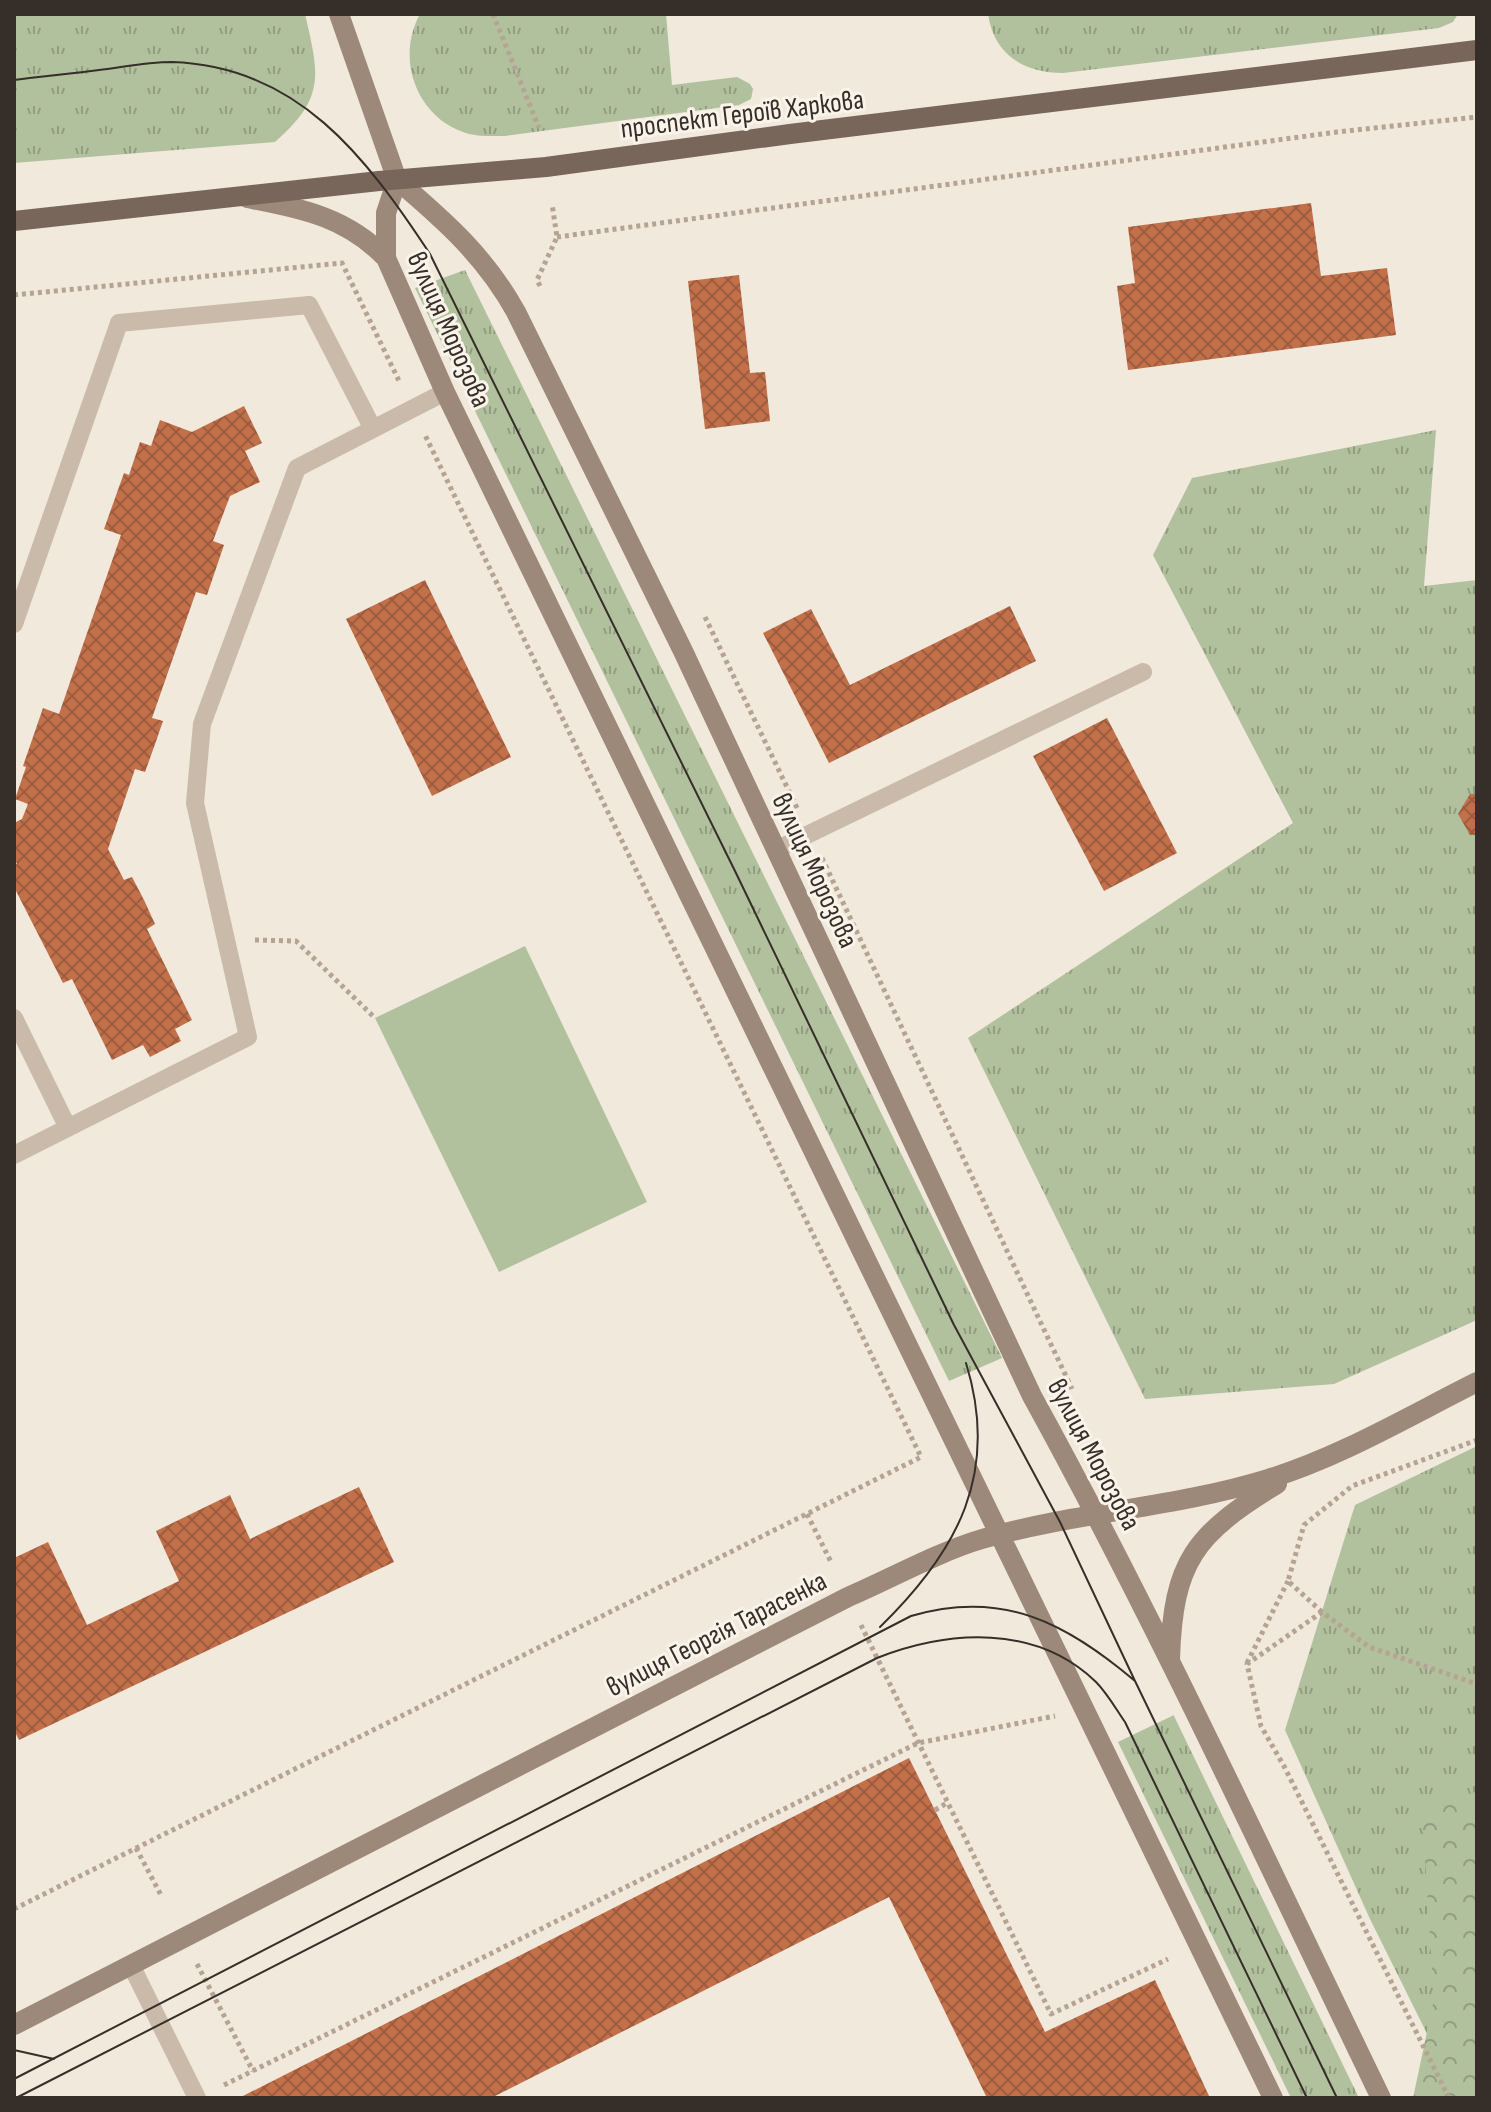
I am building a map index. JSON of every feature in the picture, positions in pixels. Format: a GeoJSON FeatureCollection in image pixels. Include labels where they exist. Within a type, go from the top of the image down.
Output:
{"type":"FeatureCollection","features":[{"type":"Feature","properties":{"kind":"main road"},"geometry":{"type":"LineString","coordinates":[[339,14],[397,180]]}},
{"type":"Feature","properties":{"kind":"main road","name":"проспект Героїв Харкова"},"geometry":{"type":"LineString","coordinates":[[14,221],[562,165],[1477,50]]}},
{"type":"Feature","properties":{"kind":"main road","name":"вулиця Морозова"},"geometry":{"type":"LineString","coordinates":[[1273,2098],[445,392],[386,258],[386,213],[397,180],[474,249],[504,289],[683,651],[1032,1396],[1097,1515],[1381,2098]]}},
{"type":"Feature","properties":{"kind":"main road"},"geometry":{"type":"LineString","coordinates":[[243,197],[325,215],[371,243],[386,258]]}},
{"type":"Feature","properties":{"kind":"main road","name":"вулиця Георгія Тарасенка"},"geometry":{"type":"LineString","coordinates":[[14,2025],[848,1597],[961,1547],[1001,1535],[1196,1498],[1269,1479],[1308,1466],[1477,1382]]}},
{"type":"Feature","properties":{"kind":"main road"},"geometry":{"type":"LineString","coordinates":[[1170,1663],[1172,1610],[1185,1569],[1198,1546],[1215,1527],[1237,1510],[1308,1466]]}},
{"type":"Feature","properties":{"kind":"lane"},"geometry":{"type":"LineString","coordinates":[[14,624],[119,323],[309,305],[373,429]]}},
{"type":"Feature","properties":{"kind":"lane"},"geometry":{"type":"LineString","coordinates":[[14,1155],[248,1037],[195,803],[202,724],[297,468],[445,392]]}},
{"type":"Feature","properties":{"kind":"lane"},"geometry":{"type":"LineString","coordinates":[[776,850],[1143,672]]}},
{"type":"Feature","properties":{"kind":"lane"},"geometry":{"type":"LineString","coordinates":[[14,1018],[68,1128]]}},
{"type":"Feature","properties":{"kind":"lane"},"geometry":{"type":"LineString","coordinates":[[131,1965],[204,2095]]}},
{"type":"Feature","properties":{"kind":"path"},"geometry":{"type":"LineString","coordinates":[[493,14],[539,128]]}},
{"type":"Feature","properties":{"kind":"path"},"geometry":{"type":"LineString","coordinates":[[552,204],[557,237],[1321,134],[1477,117]]}},
{"type":"Feature","properties":{"kind":"path"},"geometry":{"type":"LineString","coordinates":[[14,295],[342,263],[921,1457],[14,1909]]}},
{"type":"Feature","properties":{"kind":"path"},"geometry":{"type":"LineString","coordinates":[[226,940],[296,941],[375,1018]]}},
{"type":"Feature","properties":{"kind":"path"},"geometry":{"type":"LineString","coordinates":[[1449,2098],[1285,1768],[1261,1726],[1247,1664],[1288,1581],[1304,1525],[1352,1486],[1477,1440]]}},
{"type":"Feature","properties":{"kind":"path"},"geometry":{"type":"LineString","coordinates":[[807,1514],[831,1562]]}},
{"type":"Feature","properties":{"kind":"path"},"geometry":{"type":"LineString","coordinates":[[1288,1581],[1322,1612],[1369,1647],[1477,1684]]}},
{"type":"Feature","properties":{"kind":"path"},"geometry":{"type":"LineString","coordinates":[[1247,1664],[1322,1612]]}},
{"type":"Feature","properties":{"kind":"path"},"geometry":{"type":"LineString","coordinates":[[857,1618],[1051,2014],[1168,1959]]}},
{"type":"Feature","properties":{"kind":"path"},"geometry":{"type":"LineString","coordinates":[[204,2095],[918,1743],[1056,1716]]}},
{"type":"Feature","properties":{"kind":"path"},"geometry":{"type":"LineString","coordinates":[[935,1810],[947,1803]]}},
{"type":"Feature","properties":{"kind":"path"},"geometry":{"type":"LineString","coordinates":[[136,1848],[162,1897]]}},
{"type":"Feature","properties":{"kind":"path"},"geometry":{"type":"LineString","coordinates":[[195,1960],[253,2071]]}},
{"type":"Feature","properties":{"kind":"green space"},"geometry":{"type":"Polygon","coordinates":[[[305,14],[315,69],[311,98],[292,126],[275,142],[14,163],[14,15],[305,14]]]}},
{"type":"Feature","properties":{"kind":"green space"},"geometry":{"type":"Polygon","coordinates":[[[420,14],[666,14],[672,85],[737,77],[750,84],[753,89],[751,99],[739,105],[505,136],[468,134],[446,124],[433,112],[414,83],[410,48],[420,14]]]}},
{"type":"Feature","properties":{"kind":"green space"},"geometry":{"type":"Polygon","coordinates":[[[988,14],[1458,14],[1453,22],[1439,28],[1063,73],[1036,70],[1013,59],[997,41],[988,14]]]}},
{"type":"Feature","properties":{"kind":"green space"},"geometry":{"type":"Polygon","coordinates":[[[465,270],[1002,1358],[949,1381],[415,288],[465,270]]]}},
{"type":"Feature","properties":{"kind":"green space"},"geometry":{"type":"Polygon","coordinates":[[[1436,430],[1424,586],[1477,580],[1477,1320],[1334,1384],[1145,1399],[968,1038],[1293,823],[1153,555],[1192,478],[1436,430]]]}},
{"type":"Feature","properties":{"kind":"green space"},"geometry":{"type":"Polygon","coordinates":[[[525,946],[647,1202],[499,1272],[375,1018],[525,946]]]}},
{"type":"Feature","properties":{"kind":"green space"},"geometry":{"type":"Polygon","coordinates":[[[1477,1446],[1477,2098],[1459,2098],[1370,1919],[1285,1730],[1355,1505],[1477,1446]]]}},
{"type":"Feature","properties":{"kind":"green space"},"geometry":{"type":"Polygon","coordinates":[[[1174,1715],[1359,2098],[1291,2098],[1118,1742],[1174,1715]]]}},
{"type":"Feature","properties":{"kind":"green space"},"geometry":{"type":"Polygon","coordinates":[[[1477,1791],[1477,2098],[1413,2098],[1434,1999],[1422,1812],[1477,1791]]]}},
{"type":"Feature","properties":{"kind":"building"},"geometry":{"type":"Polygon","coordinates":[[[1311,203],[1321,276],[1387,268],[1396,335],[1128,370],[1117,286],[1135,283],[1128,227],[1311,203]]]}},
{"type":"Feature","properties":{"kind":"building"},"geometry":{"type":"Polygon","coordinates":[[[739,275],[750,373],[765,372],[770,421],[705,429],[688,281],[739,275]]]}},
{"type":"Feature","properties":{"kind":"building"},"geometry":{"type":"Polygon","coordinates":[[[244,406],[262,443],[245,451],[260,482],[230,496],[213,541],[224,545],[207,595],[196,592],[152,718],[163,721],[145,772],[135,769],[108,849],[124,880],[132,877],[144,900],[155,924],[147,929],[192,1020],[175,1029],[181,1041],[150,1057],[143,1045],[112,1060],[72,979],[63,983],[14,887],[14,865],[17,864],[14,858],[14,823],[22,819],[28,804],[15,799],[43,708],[59,714],[121,535],[104,529],[124,473],[129,475],[140,442],[151,446],[160,420],[192,432],[244,406]]]}},
{"type":"Feature","properties":{"kind":"building"},"geometry":{"type":"Polygon","coordinates":[[[425,580],[511,757],[432,796],[346,619],[425,580]]]}},
{"type":"Feature","properties":{"kind":"building"},"geometry":{"type":"Polygon","coordinates":[[[1010,606],[1036,661],[829,763],[763,633],[811,609],[850,685],[1010,606]]]}},
{"type":"Feature","properties":{"kind":"building"},"geometry":{"type":"Polygon","coordinates":[[[1107,718],[1177,853],[1104,891],[1033,756],[1107,718]]]}},
{"type":"Feature","properties":{"kind":"building"},"geometry":{"type":"Polygon","coordinates":[[[1470,794],[1477,794],[1477,835],[1470,835],[1458,814],[1470,794]]]}},
{"type":"Feature","properties":{"kind":"building"},"geometry":{"type":"Polygon","coordinates":[[[359,1487],[394,1562],[19,1740],[14,1730],[14,1558],[48,1542],[87,1625],[179,1581],[156,1531],[230,1495],[250,1539],[359,1487]]]}},
{"type":"Feature","properties":{"kind":"building"},"geometry":{"type":"Polygon","coordinates":[[[909,1758],[1045,2032],[1155,1980],[1210,2098],[987,2098],[889,1897],[491,2098],[239,2098],[909,1758]]]}},
{"type":"Feature","properties":{"kind":"tram line"},"geometry":{"type":"LineString","coordinates":[[14,80],[172,62],[217,67],[256,80],[292,99],[324,123],[353,152],[406,218],[430,254],[735,871],[954,1325],[1060,1522],[1135,1681]]}},
{"type":"Feature","properties":{"kind":"tram line"},"geometry":{"type":"LineString","coordinates":[[880,1627],[931,1569],[965,1508],[974,1475],[978,1440],[975,1403],[966,1363]]}},
{"type":"Feature","properties":{"kind":"tram line"},"geometry":{"type":"LineString","coordinates":[[14,2079],[911,1616],[975,1607],[1004,1609],[1058,1628],[1109,1660],[1135,1681],[1337,2098]]}},
{"type":"Feature","properties":{"kind":"tram line"},"geometry":{"type":"LineString","coordinates":[[16,2098],[877,1658],[933,1642],[962,1638],[991,1638],[1047,1650],[1072,1663],[1096,1682],[1111,1701],[1125,1722],[1307,2098]]}},
{"type":"Feature","properties":{"kind":"tram line"},"geometry":{"type":"LineString","coordinates":[[14,2050],[54,2059]]}}]}
